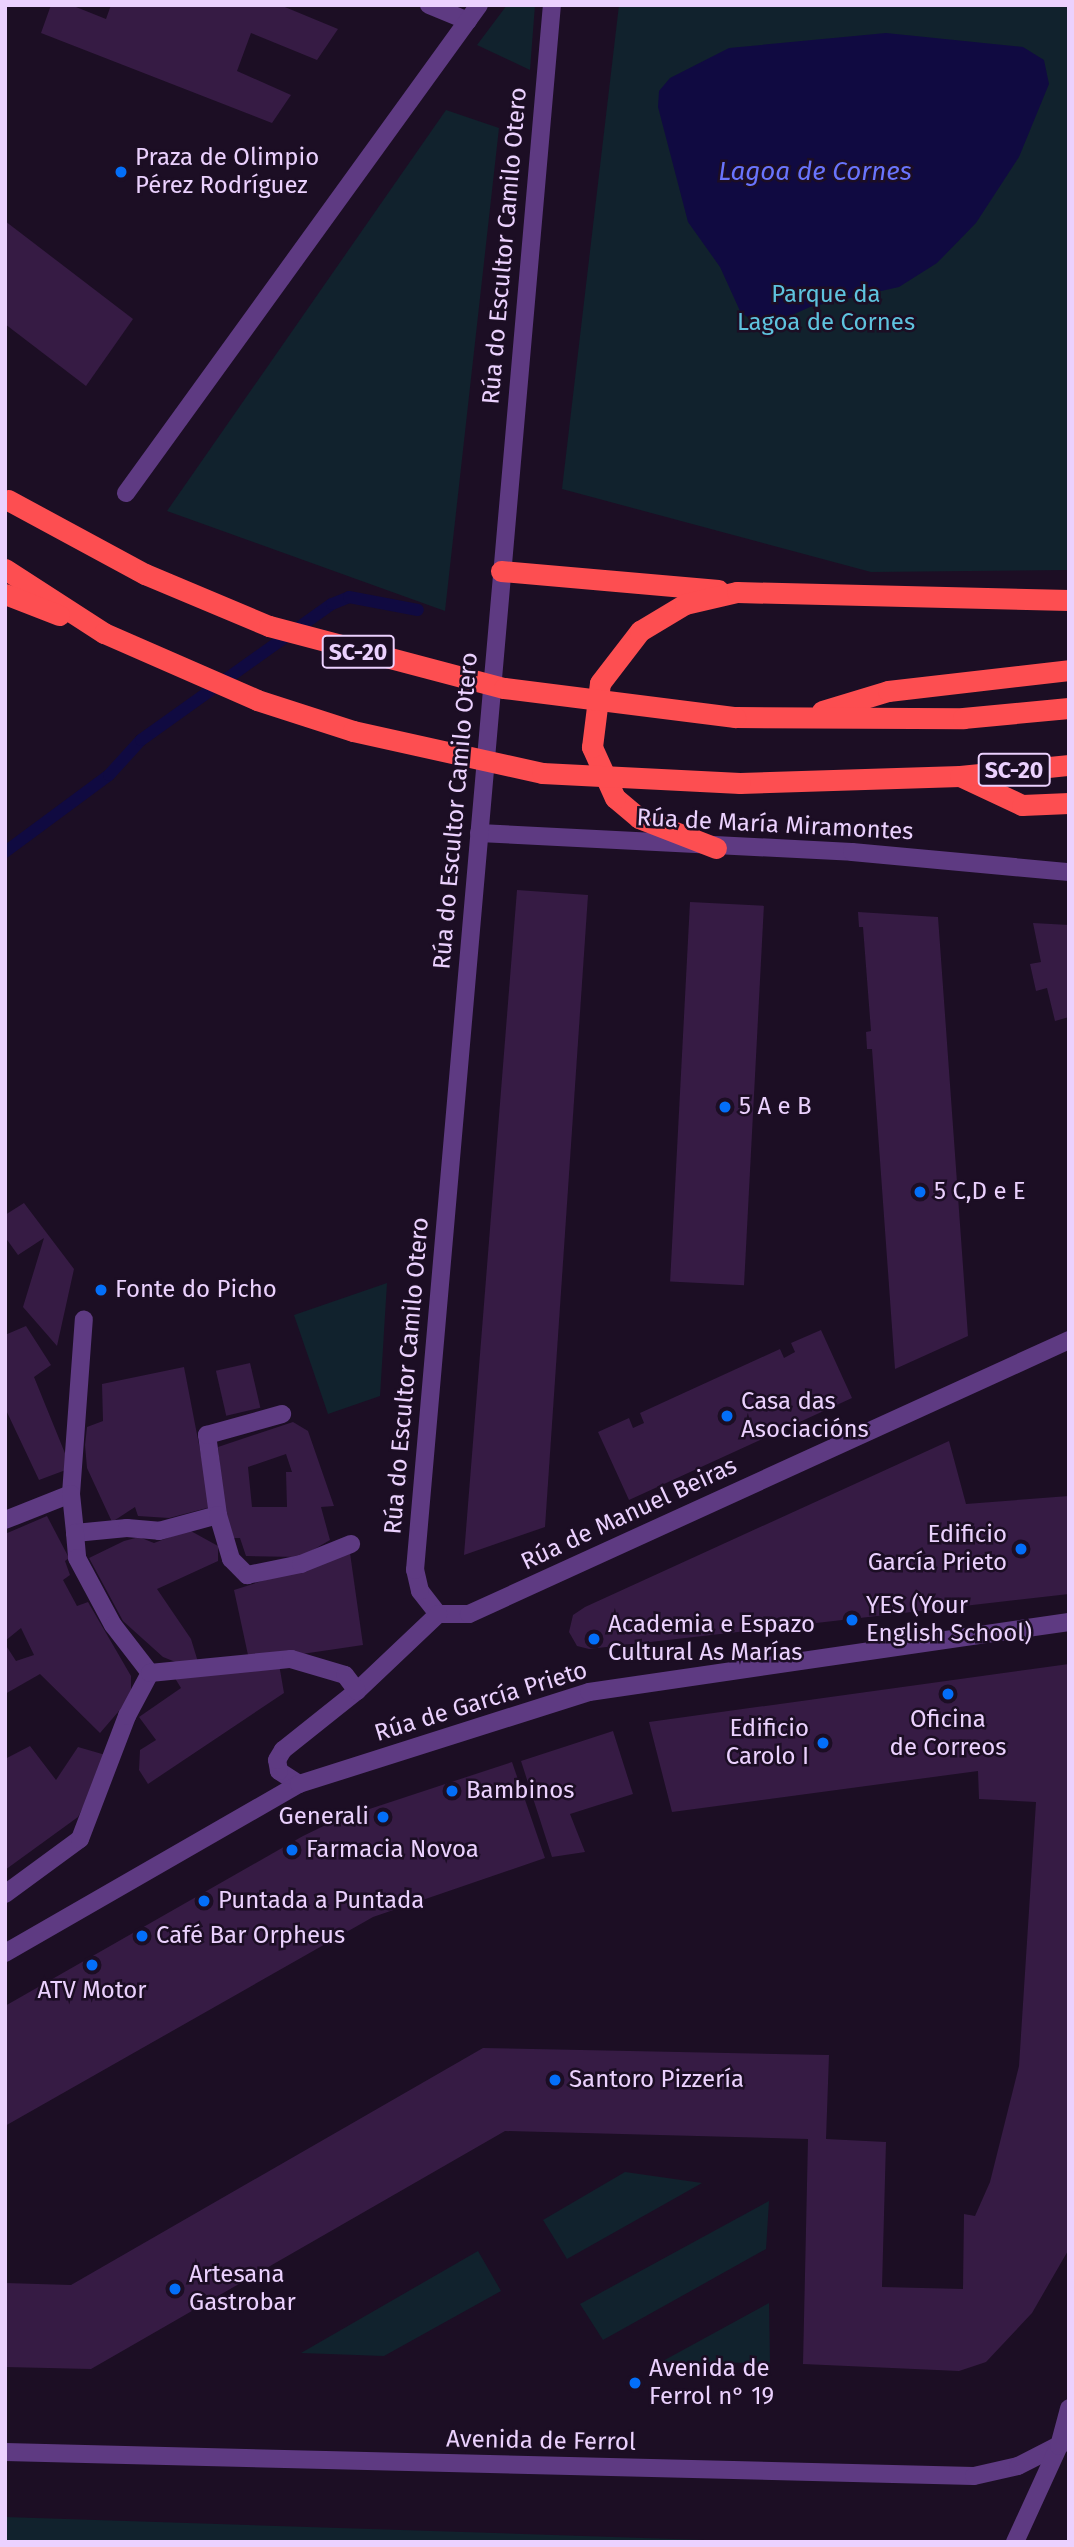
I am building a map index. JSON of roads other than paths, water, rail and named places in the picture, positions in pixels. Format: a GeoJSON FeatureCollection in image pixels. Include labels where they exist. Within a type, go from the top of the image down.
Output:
{"type":"FeatureCollection","features":[{"type":"Feature","properties":{"kind":"highway","name":"SC-20"},"geometry":{"type":"LineString","coordinates":[[6,499],[145,574],[269,626],[504,688],[735,717],[964,718],[1069,708]]}},
{"type":"Feature","properties":{"kind":"highway","name":"SC-20"},"geometry":{"type":"LineString","coordinates":[[5,569],[104,633]]}},
{"type":"Feature","properties":{"kind":"highway"},"geometry":{"type":"LineString","coordinates":[[500,571],[737,592],[1069,600]]}},
{"type":"Feature","properties":{"kind":"highway"},"geometry":{"type":"LineString","coordinates":[[716,848],[639,818],[615,798],[592,747],[600,683],[640,631],[685,604],[737,592]]}},
{"type":"Feature","properties":{"kind":"highway","name":"SC-20"},"geometry":{"type":"LineString","coordinates":[[5,594],[104,633],[257,700],[353,731],[542,773],[740,783],[960,776],[1069,765]]}},
{"type":"Feature","properties":{"kind":"highway","name":"SC-20"},"geometry":{"type":"LineString","coordinates":[[804,717],[888,691],[1016,679],[1069,670]]}},
{"type":"Feature","properties":{"kind":"highway"},"geometry":{"type":"LineString","coordinates":[[960,776],[1022,805],[1069,803]]}},
{"type":"Feature","properties":{"kind":"street"},"geometry":{"type":"LineString","coordinates":[[429,5],[468,21]]}},
{"type":"Feature","properties":{"kind":"street"},"geometry":{"type":"LineString","coordinates":[[126,493],[480,5]]}},
{"type":"Feature","properties":{"kind":"street","name":"Rúa do Escultor Camilo Otero"},"geometry":{"type":"LineString","coordinates":[[438,1614],[420,1591],[415,1570],[500,571],[552,5]]}},
{"type":"Feature","properties":{"kind":"street","name":"Rúa de María Miramontes"},"geometry":{"type":"LineString","coordinates":[[479,833],[716,848],[852,852],[1069,872]]}},
{"type":"Feature","properties":{"kind":"street"},"geometry":{"type":"LineString","coordinates":[[84,1320],[71,1494],[77,1558],[101,1603],[150,1673]]}},
{"type":"Feature","properties":{"kind":"street","name":"Rúa de Manuel Beiras"},"geometry":{"type":"LineString","coordinates":[[438,1614],[469,1615],[1069,1340]]}},
{"type":"Feature","properties":{"kind":"street"},"geometry":{"type":"LineString","coordinates":[[282,1414],[207,1435],[218,1515],[231,1559],[247,1575],[300,1564],[351,1544]]}},
{"type":"Feature","properties":{"kind":"street"},"geometry":{"type":"LineString","coordinates":[[5,1520],[71,1494]]}},
{"type":"Feature","properties":{"kind":"street"},"geometry":{"type":"LineString","coordinates":[[75,1533],[127,1528],[159,1531],[218,1515]]}},
{"type":"Feature","properties":{"kind":"street"},"geometry":{"type":"LineString","coordinates":[[299,1784],[279,1772],[277,1760],[283,1750],[357,1691],[438,1614]]}},
{"type":"Feature","properties":{"kind":"street","name":"Rúa de García Prieto"},"geometry":{"type":"LineString","coordinates":[[5,1953],[299,1784],[589,1692],[1069,1622]]}},
{"type":"Feature","properties":{"kind":"street"},"geometry":{"type":"LineString","coordinates":[[150,1673],[291,1659],[345,1675],[357,1691]]}},
{"type":"Feature","properties":{"kind":"street"},"geometry":{"type":"LineString","coordinates":[[5,1894],[80,1839],[127,1716],[150,1673]]}},
{"type":"Feature","properties":{"kind":"street"},"geometry":{"type":"LineString","coordinates":[[1015,2542],[1064,2443],[1069,2408]]}},
{"type":"Feature","properties":{"kind":"street","name":"Avenida de Ferrol"},"geometry":{"type":"LineString","coordinates":[[5,2452],[974,2476],[1018,2466],[1064,2443]]}},
{"type":"Feature","properties":{"kind":"water","name":"Lagoa de Cornes"},"geometry":{"type":"Polygon","coordinates":[[[886,33],[1023,47],[1044,60],[1049,84],[1019,157],[976,223],[937,263],[899,287],[810,307],[770,325],[753,322],[740,311],[720,267],[688,222],[658,107],[659,91],[670,78],[729,48],[886,33]]]}},
{"type":"Feature","properties":{"kind":"waterway"},"geometry":{"type":"LineString","coordinates":[[5,852],[109,775],[141,740],[332,604],[349,597],[418,610]]}},
{"type":"Feature","properties":{"kind":"place","name":"Praza de Olimpio Pérez Rodríguez"},"geometry":{"type":"Point","coordinates":[121,172]}},
{"type":"Feature","properties":{"kind":"place","name":"5 A e B"},"geometry":{"type":"Point","coordinates":[725,1107]}},
{"type":"Feature","properties":{"kind":"place","name":"5 C,D e E"},"geometry":{"type":"Point","coordinates":[920,1192]}},
{"type":"Feature","properties":{"kind":"place","name":"Fonte do Picho"},"geometry":{"type":"Point","coordinates":[101,1290]}},
{"type":"Feature","properties":{"kind":"place","name":"Casa das Asociacións"},"geometry":{"type":"Point","coordinates":[727,1416]}},
{"type":"Feature","properties":{"kind":"place","name":"Edificio García Prieto"},"geometry":{"type":"Point","coordinates":[1021,1549]}},
{"type":"Feature","properties":{"kind":"place","name":"YES (Your English School)"},"geometry":{"type":"Point","coordinates":[852,1620]}},
{"type":"Feature","properties":{"kind":"place","name":"Academia e Espazo Cultural As Marías"},"geometry":{"type":"Point","coordinates":[594,1639]}},
{"type":"Feature","properties":{"kind":"place","name":"Oficina de Correos"},"geometry":{"type":"Point","coordinates":[948,1694]}},
{"type":"Feature","properties":{"kind":"place","name":"Edificio Carolo I"},"geometry":{"type":"Point","coordinates":[823,1743]}},
{"type":"Feature","properties":{"kind":"place","name":"Bambinos"},"geometry":{"type":"Point","coordinates":[452,1791]}},
{"type":"Feature","properties":{"kind":"place","name":"Generali"},"geometry":{"type":"Point","coordinates":[383,1817]}},
{"type":"Feature","properties":{"kind":"place","name":"Farmacia Novoa"},"geometry":{"type":"Point","coordinates":[292,1850]}},
{"type":"Feature","properties":{"kind":"place","name":"Puntada a Puntada"},"geometry":{"type":"Point","coordinates":[204,1901]}},
{"type":"Feature","properties":{"kind":"place","name":"Café Bar Orpheus"},"geometry":{"type":"Point","coordinates":[142,1936]}},
{"type":"Feature","properties":{"kind":"place","name":"ATV Motor"},"geometry":{"type":"Point","coordinates":[92,1965]}},
{"type":"Feature","properties":{"kind":"place","name":"Santoro Pizzería"},"geometry":{"type":"Point","coordinates":[555,2080]}},
{"type":"Feature","properties":{"kind":"place","name":"Artesana Gastrobar"},"geometry":{"type":"Point","coordinates":[175,2289]}},
{"type":"Feature","properties":{"kind":"place","name":"Avenida de Ferrol n° 19"},"geometry":{"type":"Point","coordinates":[635,2383]}},
{"type":"Feature","properties":{"kind":"park label","name":"Parque da Lagoa de Cornes"},"geometry":{"type":"Point","coordinates":[826,309]}}]}
